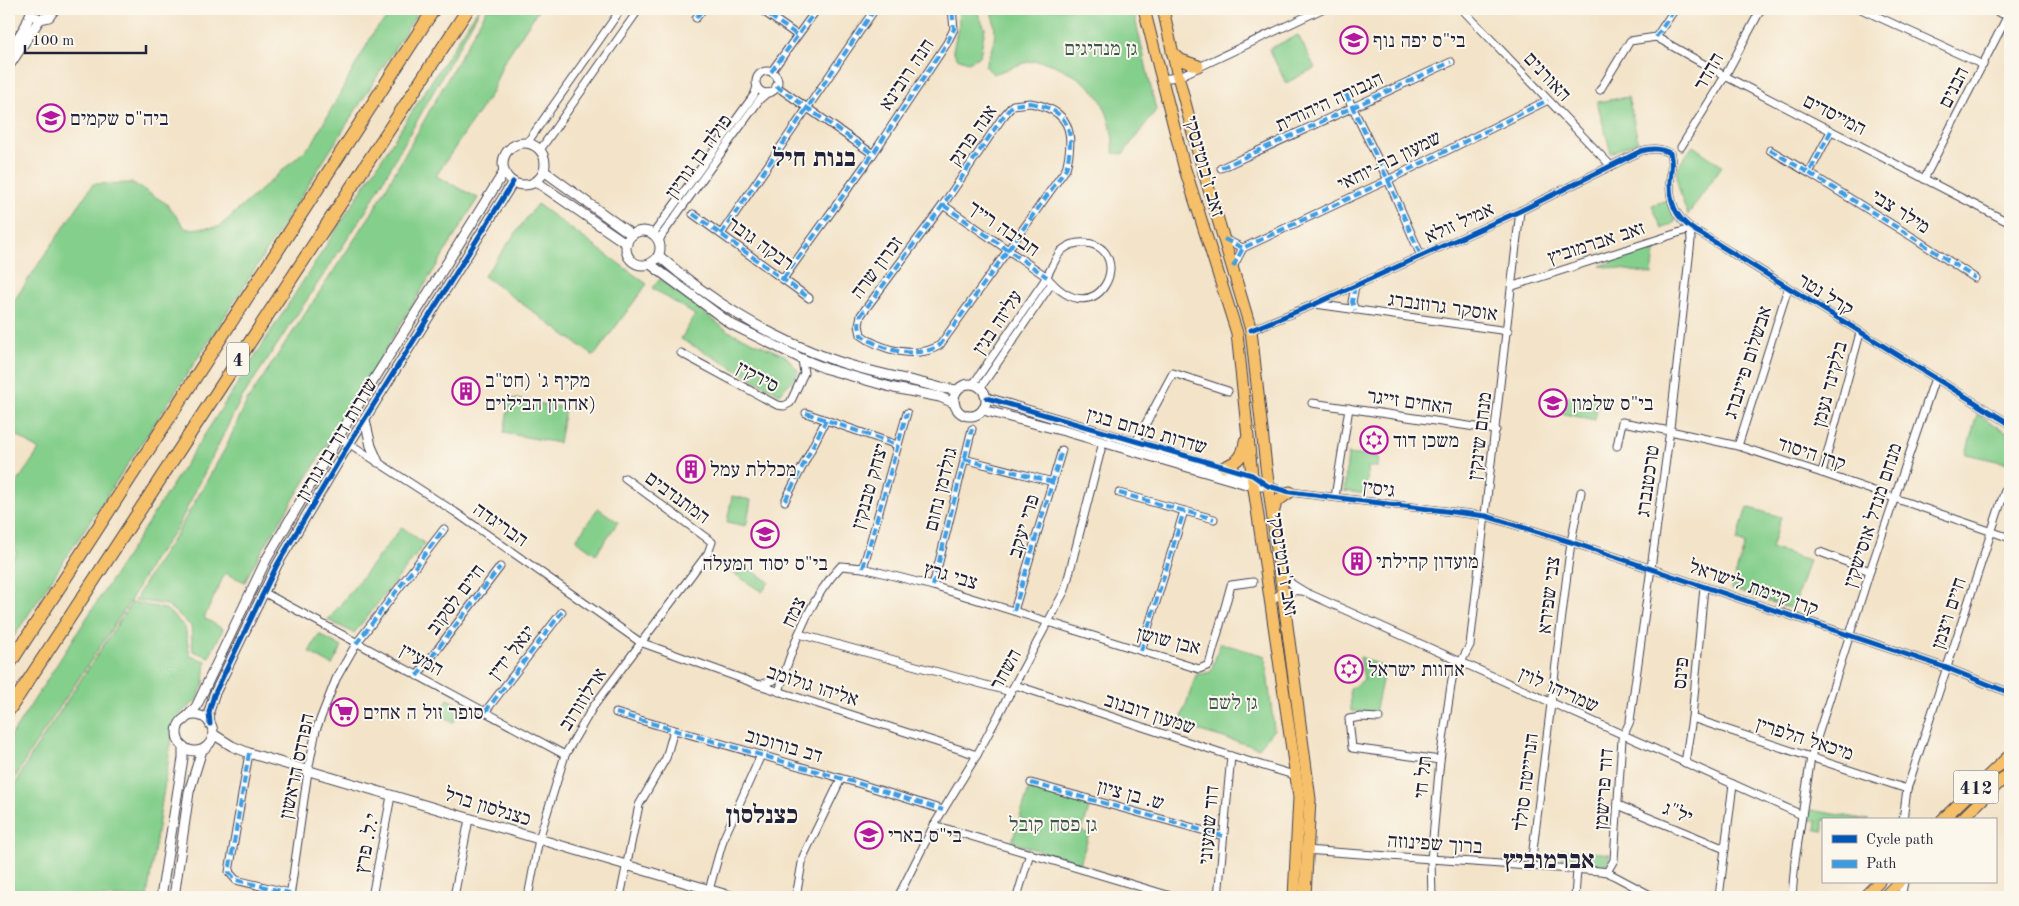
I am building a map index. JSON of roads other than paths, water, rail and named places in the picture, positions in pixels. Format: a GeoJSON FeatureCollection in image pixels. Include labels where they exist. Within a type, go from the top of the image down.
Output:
{"type":"FeatureCollection","features":[{"type":"Feature","properties":{"kind":"highway","name":"4"},"geometry":{"type":"LineString","coordinates":[[9,665],[434,9]]}},
{"type":"Feature","properties":{"kind":"highway","name":"4"},"geometry":{"type":"LineString","coordinates":[[9,710],[468,9]]}},
{"type":"Feature","properties":{"kind":"highway"},"geometry":{"type":"LineString","coordinates":[[9,655],[56,591]]}},
{"type":"Feature","properties":{"kind":"main road","name":"זאב ז'בוטינסקי"},"geometry":{"type":"LineString","coordinates":[[1144,9],[1184,166],[1237,333],[1253,481],[1297,776],[1305,897]]}},
{"type":"Feature","properties":{"kind":"main road","name":"זאב ז'בוטינסקי"},"geometry":{"type":"LineString","coordinates":[[1163,9],[1199,156],[1251,330],[1268,486],[1284,592],[1310,799],[1294,897]]}},
{"type":"Feature","properties":{"kind":"main road"},"geometry":{"type":"LineString","coordinates":[[1172,51],[1181,60],[1200,65]]}},
{"type":"Feature","properties":{"kind":"main road"},"geometry":{"type":"LineString","coordinates":[[1224,467],[1236,462],[1243,453],[1247,426]]}},
{"type":"Feature","properties":{"kind":"main road"},"geometry":{"type":"LineString","coordinates":[[1273,515],[1276,502],[1290,492]]}},
{"type":"Feature","properties":{"kind":"main road","name":"412"},"geometry":{"type":"LineString","coordinates":[[1944,818],[2010,755]]}},
{"type":"Feature","properties":{"kind":"main road","name":"412"},"geometry":{"type":"LineString","coordinates":[[1963,818],[2010,772]]}},
{"type":"Feature","properties":{"kind":"main road"},"geometry":{"type":"LineString","coordinates":[[1864,897],[1877,884]]}},
{"type":"Feature","properties":{"kind":"main road"},"geometry":{"type":"LineString","coordinates":[[1884,897],[1898,884]]}},
{"type":"Feature","properties":{"kind":"street"},"geometry":{"type":"LineString","coordinates":[[9,66],[40,19],[49,17],[55,9]]}},
{"type":"Feature","properties":{"kind":"street"},"geometry":{"type":"LineString","coordinates":[[527,143],[621,9]]}},
{"type":"Feature","properties":{"kind":"street"},"geometry":{"type":"LineString","coordinates":[[540,150],[639,9]]}},
{"type":"Feature","properties":{"kind":"street"},"geometry":{"type":"LineString","coordinates":[[696,18],[702,9]]}},
{"type":"Feature","properties":{"kind":"street"},"geometry":{"type":"LineString","coordinates":[[760,9],[797,36]]}},
{"type":"Feature","properties":{"kind":"street"},"geometry":{"type":"LineString","coordinates":[[771,72],[817,9]]}},
{"type":"Feature","properties":{"kind":"street"},"geometry":{"type":"LineString","coordinates":[[721,234],[875,9]]}},
{"type":"Feature","properties":{"kind":"street","name":"חנה רובינא"},"geometry":{"type":"LineString","coordinates":[[783,279],[873,154],[947,43],[954,29],[952,9]]}},
{"type":"Feature","properties":{"kind":"street"},"geometry":{"type":"LineString","coordinates":[[1162,80],[1178,75],[1322,9]]}},
{"type":"Feature","properties":{"kind":"street","name":"האורנים"},"geometry":{"type":"LineString","coordinates":[[1462,9],[1611,166]]}},
{"type":"Feature","properties":{"kind":"street"},"geometry":{"type":"LineString","coordinates":[[1656,38],[1675,9]]}},
{"type":"Feature","properties":{"kind":"street","name":"ההדר"},"geometry":{"type":"LineString","coordinates":[[1681,147],[1725,76],[1761,9]]}},
{"type":"Feature","properties":{"kind":"street"},"geometry":{"type":"LineString","coordinates":[[1861,9],[1983,64]]}},
{"type":"Feature","properties":{"kind":"street"},"geometry":{"type":"LineString","coordinates":[[1990,9],[2009,14]]}},
{"type":"Feature","properties":{"kind":"street"},"geometry":{"type":"LineString","coordinates":[[9,52],[26,25],[30,10],[40,19]]}},
{"type":"Feature","properties":{"kind":"street","name":"הבנים"},"geometry":{"type":"LineString","coordinates":[[1924,179],[2009,14]]}},
{"type":"Feature","properties":{"kind":"street","name":"המייסדים"},"geometry":{"type":"LineString","coordinates":[[1600,90],[1630,41],[1656,38],[1725,76],[2010,223]]}},
{"type":"Feature","properties":{"kind":"street","name":"הגבורה היהודית"},"geometry":{"type":"LineString","coordinates":[[1221,168],[1451,62]]}},
{"type":"Feature","properties":{"kind":"street"},"geometry":{"type":"LineString","coordinates":[[763,72],[771,72],[777,80],[776,86],[773,91],[767,93],[761,91],[757,87],[758,76],[763,72]]}},
{"type":"Feature","properties":{"kind":"street"},"geometry":{"type":"LineString","coordinates":[[776,86],[873,154]]}},
{"type":"Feature","properties":{"kind":"street","name":"פולה בן גוריון"},"geometry":{"type":"LineString","coordinates":[[656,237],[754,95],[757,87]]}},
{"type":"Feature","properties":{"kind":"street","name":"פולה בן גוריון"},"geometry":{"type":"LineString","coordinates":[[656,237],[760,99],[767,93]]}},
{"type":"Feature","properties":{"kind":"street"},"geometry":{"type":"LineString","coordinates":[[1346,94],[1388,180],[1420,256]]}},
{"type":"Feature","properties":{"kind":"street","name":"שמעון בר-יוחאי"},"geometry":{"type":"LineString","coordinates":[[1243,248],[1388,180],[1548,100]]}},
{"type":"Feature","properties":{"kind":"street","name":"אנה פרנק"},"geometry":{"type":"LineString","coordinates":[[943,205],[1002,118],[1013,106],[1030,103],[1045,106],[1060,116],[1068,127],[1071,138],[1066,169],[1008,250]]}},
{"type":"Feature","properties":{"kind":"street"},"geometry":{"type":"LineString","coordinates":[[1809,173],[1831,131]]}},
{"type":"Feature","properties":{"kind":"street"},"geometry":{"type":"LineString","coordinates":[[527,143],[540,150],[545,163],[544,171],[534,182],[520,185],[513,182],[504,172],[502,162],[508,149],[514,145],[527,143]]}},
{"type":"Feature","properties":{"kind":"street","name":"אמיל זולא"},"geometry":{"type":"LineString","coordinates":[[1251,330],[1315,304],[1520,211],[1641,151],[1653,148],[1662,149],[1670,153],[1672,161]]}},
{"type":"Feature","properties":{"kind":"street","name":"מילר צבי"},"geometry":{"type":"LineString","coordinates":[[1770,150],[1914,238],[1974,278]]}},
{"type":"Feature","properties":{"kind":"street","name":"קרל נטר"},"geometry":{"type":"LineString","coordinates":[[1672,161],[1670,189],[1673,204],[1679,219],[1690,228],[2010,424]]}},
{"type":"Feature","properties":{"kind":"street"},"geometry":{"type":"LineString","coordinates":[[544,171],[632,235]]}},
{"type":"Feature","properties":{"kind":"street","name":"שדרות דוד בן גוריון"},"geometry":{"type":"LineString","coordinates":[[183,720],[196,707],[266,560],[339,437],[504,172]]}},
{"type":"Feature","properties":{"kind":"street","name":"שדרות דוד בן גוריון"},"geometry":{"type":"LineString","coordinates":[[210,724],[209,712],[214,695],[263,592],[349,444],[513,182]]}},
{"type":"Feature","properties":{"kind":"street"},"geometry":{"type":"LineString","coordinates":[[534,182],[626,244]]}},
{"type":"Feature","properties":{"kind":"street","name":"חביבה רייך"},"geometry":{"type":"LineString","coordinates":[[943,205],[1047,277]]}},
{"type":"Feature","properties":{"kind":"street","name":"זכרון שרה"},"geometry":{"type":"LineString","coordinates":[[943,205],[861,315],[859,325],[861,335],[868,341],[886,348],[911,352],[932,350],[940,345],[1008,250]]}},
{"type":"Feature","properties":{"kind":"street","name":"מנחם שינקין"},"geometry":{"type":"LineString","coordinates":[[1461,663],[1470,645],[1508,331],[1520,211]]}},
{"type":"Feature","properties":{"kind":"street","name":"רבקה גובר"},"geometry":{"type":"LineString","coordinates":[[693,214],[809,298]]}},
{"type":"Feature","properties":{"kind":"street","name":"זאב אברמוביץ"},"geometry":{"type":"LineString","coordinates":[[1513,286],[1690,228]]}},
{"type":"Feature","properties":{"kind":"street","name":"טרכטנברג"},"geometry":{"type":"LineString","coordinates":[[1624,736],[1630,720],[1670,431],[1691,240],[1690,228]]}},
{"type":"Feature","properties":{"kind":"street"},"geometry":{"type":"LineString","coordinates":[[642,231],[656,237],[660,246],[659,256],[650,264],[634,263],[627,254],[626,244],[632,235],[642,231]]}},
{"type":"Feature","properties":{"kind":"street"},"geometry":{"type":"LineString","coordinates":[[1224,239],[1243,248],[1233,267]]}},
{"type":"Feature","properties":{"kind":"street","name":"עליזה בגין"},"geometry":{"type":"LineString","coordinates":[[978,385],[1062,251],[1070,245],[1087,243],[1096,246],[1108,259],[1110,275],[1101,292],[1093,297],[1076,298],[1061,291],[1047,277]]}},
{"type":"Feature","properties":{"kind":"street"},"geometry":{"type":"LineString","coordinates":[[659,256],[735,313],[802,348],[832,360],[941,388],[957,390]]}},
{"type":"Feature","properties":{"kind":"street"},"geometry":{"type":"LineString","coordinates":[[650,264],[731,324],[816,365],[894,388],[940,397],[954,403],[959,411],[967,416],[977,414],[983,410],[987,398],[978,385],[964,384],[957,390],[954,403]]}},
{"type":"Feature","properties":{"kind":"street","name":"עליזה בגין"},"geometry":{"type":"LineString","coordinates":[[978,385],[1052,283]]}},
{"type":"Feature","properties":{"kind":"street"},"geometry":{"type":"LineString","coordinates":[[1355,286],[1352,302],[1355,310]]}},
{"type":"Feature","properties":{"kind":"street","name":"אבשלום פיינברג"},"geometry":{"type":"LineString","coordinates":[[1738,446],[1788,288]]}},
{"type":"Feature","properties":{"kind":"street","name":"אוסקר גרוזנברג"},"geometry":{"type":"LineString","coordinates":[[1315,304],[1508,331]]}},
{"type":"Feature","properties":{"kind":"street","name":"בלקינד נעמן"},"geometry":{"type":"LineString","coordinates":[[1822,473],[1860,333]]}},
{"type":"Feature","properties":{"kind":"street","name":"סירקין"},"geometry":{"type":"LineString","coordinates":[[681,353],[777,405],[784,406],[790,403],[804,373],[816,365]]}},
{"type":"Feature","properties":{"kind":"street","name":"סירקין"},"geometry":{"type":"LineString","coordinates":[[802,359],[804,373]]}},
{"type":"Feature","properties":{"kind":"street"},"geometry":{"type":"LineString","coordinates":[[1136,442],[1173,372],[1228,392]]}},
{"type":"Feature","properties":{"kind":"street","name":"מנחם מנדל אוסישקין"},"geometry":{"type":"LineString","coordinates":[[1792,897],[1811,758],[1870,571],[1935,378]]}},
{"type":"Feature","properties":{"kind":"street","name":"שדרות מנחם בגין"},"geometry":{"type":"LineString","coordinates":[[987,398],[1224,467],[1253,481]]}},
{"type":"Feature","properties":{"kind":"street","name":"האחים זייגר"},"geometry":{"type":"LineString","coordinates":[[1312,403],[1496,430]]}},
{"type":"Feature","properties":{"kind":"street","name":"האחים זייגר"},"geometry":{"type":"LineString","coordinates":[[1335,497],[1349,408]]}},
{"type":"Feature","properties":{"kind":"street","name":"שדרות מנחם בגין"},"geometry":{"type":"LineString","coordinates":[[983,410],[1268,486]]}},
{"type":"Feature","properties":{"kind":"street"},"geometry":{"type":"LineString","coordinates":[[806,413],[897,445]]}},
{"type":"Feature","properties":{"kind":"street","name":"יצחק טבנקין"},"geometry":{"type":"LineString","coordinates":[[863,568],[906,413]]}},
{"type":"Feature","properties":{"kind":"street"},"geometry":{"type":"LineString","coordinates":[[365,420],[371,446],[378,462]]}},
{"type":"Feature","properties":{"kind":"street"},"geometry":{"type":"LineString","coordinates":[[785,501],[826,420]]}},
{"type":"Feature","properties":{"kind":"street","name":"קרן היסוד"},"geometry":{"type":"LineString","coordinates":[[1617,446],[1622,422],[1738,446],[2010,538]]}},
{"type":"Feature","properties":{"kind":"street","name":"גולדמן נחום"},"geometry":{"type":"LineString","coordinates":[[932,586],[972,429]]}},
{"type":"Feature","properties":{"kind":"street","name":"הבריגדה"},"geometry":{"type":"LineString","coordinates":[[339,437],[455,512],[640,642]]}},
{"type":"Feature","properties":{"kind":"street"},"geometry":{"type":"LineString","coordinates":[[885,440],[893,450],[894,456]]}},
{"type":"Feature","properties":{"kind":"street","name":"השחר"},"geometry":{"type":"LineString","coordinates":[[898,897],[934,825],[977,755],[1050,622],[1065,590],[1104,442]]}},
{"type":"Feature","properties":{"kind":"street","name":"פרי יעקב"},"geometry":{"type":"LineString","coordinates":[[1014,611],[1062,450]]}},
{"type":"Feature","properties":{"kind":"street"},"geometry":{"type":"LineString","coordinates":[[964,459],[1053,482]]}},
{"type":"Feature","properties":{"kind":"street","name":"חיים ויצמן"},"geometry":{"type":"LineString","coordinates":[[1903,818],[1907,789],[2010,475]]}},
{"type":"Feature","properties":{"kind":"street","name":"המתנדבים"},"geometry":{"type":"LineString","coordinates":[[625,478],[712,542]]}},
{"type":"Feature","properties":{"kind":"street","name":"גיסין"},"geometry":{"type":"LineString","coordinates":[[1268,486],[1290,492],[1486,516]]}},
{"type":"Feature","properties":{"kind":"street","name":"צבי שפירא"},"geometry":{"type":"LineString","coordinates":[[1552,704],[1571,542],[1581,492]]}},
{"type":"Feature","properties":{"kind":"street"},"geometry":{"type":"LineString","coordinates":[[1119,493],[1214,519]]}},
{"type":"Feature","properties":{"kind":"street"},"geometry":{"type":"LineString","coordinates":[[1141,651],[1184,511]]}},
{"type":"Feature","properties":{"kind":"street","name":"קרן קיימת לישראל"},"geometry":{"type":"LineString","coordinates":[[1486,516],[1704,586],[1947,668],[2010,692]]}},
{"type":"Feature","properties":{"kind":"street","name":"הפרדס הראשון"},"geometry":{"type":"LineString","coordinates":[[290,895],[308,771],[316,730],[336,679],[356,644],[444,529]]}},
{"type":"Feature","properties":{"kind":"street","name":"ארלוזורוב"},"geometry":{"type":"LineString","coordinates":[[528,897],[539,839],[565,755],[593,707],[708,553],[712,542]]}},
{"type":"Feature","properties":{"kind":"street"},"geometry":{"type":"LineString","coordinates":[[1820,552],[1870,571]]}},
{"type":"Feature","properties":{"kind":"street","name":"חיים לסקוב"},"geometry":{"type":"LineString","coordinates":[[418,676],[500,566]]}},
{"type":"Feature","properties":{"kind":"street","name":"צבי גרץ"},"geometry":{"type":"LineString","coordinates":[[842,566],[863,568],[932,586],[1050,622]]}},
{"type":"Feature","properties":{"kind":"street","name":"צמח"},"geometry":{"type":"LineString","coordinates":[[779,692],[799,634],[814,603],[827,581],[842,566]]}},
{"type":"Feature","properties":{"kind":"street","name":"שמריהו לוין"},"geometry":{"type":"LineString","coordinates":[[1281,571],[1292,584],[1304,592],[1802,815]]}},
{"type":"Feature","properties":{"kind":"street","name":"אבן שושן"},"geometry":{"type":"LineString","coordinates":[[1050,622],[1199,668],[1209,665],[1231,585],[1253,582]]}},
{"type":"Feature","properties":{"kind":"street","name":"פינס"},"geometry":{"type":"LineString","coordinates":[[1685,763],[1692,718],[1704,586]]}},
{"type":"Feature","properties":{"kind":"street","name":"המעיין"},"geometry":{"type":"LineString","coordinates":[[263,592],[356,644],[565,755]]}},
{"type":"Feature","properties":{"kind":"street"},"geometry":{"type":"LineString","coordinates":[[1271,603],[1275,596],[1284,592]]}},
{"type":"Feature","properties":{"kind":"street","name":"שמריהו לוין"},"geometry":{"type":"LineString","coordinates":[[1284,592],[1304,592]]}},
{"type":"Feature","properties":{"kind":"street","name":"יגאל ידין"},"geometry":{"type":"LineString","coordinates":[[485,712],[562,612]]}},
{"type":"Feature","properties":{"kind":"street"},"geometry":{"type":"LineString","coordinates":[[799,634],[1011,692]]}},
{"type":"Feature","properties":{"kind":"street","name":"אליהו גולומב"},"geometry":{"type":"LineString","coordinates":[[640,642],[779,692],[977,755]]}},
{"type":"Feature","properties":{"kind":"street","name":"תל חי"},"geometry":{"type":"LineString","coordinates":[[1432,897],[1431,860],[1440,760],[1452,679],[1461,663]]}},
{"type":"Feature","properties":{"kind":"street"},"geometry":{"type":"LineString","coordinates":[[759,685],[783,677]]}},
{"type":"Feature","properties":{"kind":"street","name":"שמעון דובנוב"},"geometry":{"type":"LineString","coordinates":[[1015,685],[1297,776]]}},
{"type":"Feature","properties":{"kind":"street","name":"הנרייטה סולד"},"geometry":{"type":"LineString","coordinates":[[1531,866],[1552,704]]}},
{"type":"Feature","properties":{"kind":"street","name":"דב בורוכוב"},"geometry":{"type":"LineString","coordinates":[[616,713],[943,810]]}},
{"type":"Feature","properties":{"kind":"street"},"geometry":{"type":"LineString","coordinates":[[174,897],[189,792],[204,748],[212,734],[210,724],[203,717],[188,717],[183,720],[178,728],[178,740],[183,746],[193,751],[204,748]]}},
{"type":"Feature","properties":{"kind":"street"},"geometry":{"type":"LineString","coordinates":[[1379,718],[1361,717],[1348,719],[1352,748],[1440,760]]}},
{"type":"Feature","properties":{"kind":"street","name":"מיכאל הלפרין"},"geometry":{"type":"LineString","coordinates":[[1692,718],[1907,789]]}},
{"type":"Feature","properties":{"kind":"street"},"geometry":{"type":"LineString","coordinates":[[620,897],[639,805],[666,758],[674,730]]}},
{"type":"Feature","properties":{"kind":"street","name":"כצנלסון ברל"},"geometry":{"type":"LineString","coordinates":[[212,734],[248,753],[539,839],[708,894],[734,897]]}},
{"type":"Feature","properties":{"kind":"street","name":"דוד פרישמן"},"geometry":{"type":"LineString","coordinates":[[1607,872],[1614,860],[1624,736]]}},
{"type":"Feature","properties":{"kind":"street"},"geometry":{"type":"LineString","coordinates":[[161,897],[183,758],[183,746]]}},
{"type":"Feature","properties":{"kind":"street","name":"כצנלסון ברל"},"geometry":{"type":"LineString","coordinates":[[204,748],[232,746]]}},
{"type":"Feature","properties":{"kind":"street"},"geometry":{"type":"LineString","coordinates":[[1276,768],[1285,765],[1291,759],[1293,752]]}},
{"type":"Feature","properties":{"kind":"street"},"geometry":{"type":"LineString","coordinates":[[248,753],[229,872],[236,880],[290,895]]}},
{"type":"Feature","properties":{"kind":"street"},"geometry":{"type":"LineString","coordinates":[[708,894],[723,840],[761,756]]}},
{"type":"Feature","properties":{"kind":"street","name":"דוד שמעוני"},"geometry":{"type":"LineString","coordinates":[[1218,897],[1231,756]]}},
{"type":"Feature","properties":{"kind":"street"},"geometry":{"type":"LineString","coordinates":[[796,897],[803,857],[841,779]]}},
{"type":"Feature","properties":{"kind":"street","name":"ש. בן ציון"},"geometry":{"type":"LineString","coordinates":[[1031,783],[1223,836]]}},
{"type":"Feature","properties":{"kind":"street"},"geometry":{"type":"LineString","coordinates":[[1719,897],[1733,784]]}},
{"type":"Feature","properties":{"kind":"street","name":"י.ל. פרץ"},"geometry":{"type":"LineString","coordinates":[[372,897],[392,796]]}},
{"type":"Feature","properties":{"kind":"street","name":"יל\"ג"},"geometry":{"type":"LineString","coordinates":[[1618,805],[1725,849]]}},
{"type":"Feature","properties":{"kind":"street"},"geometry":{"type":"LineString","coordinates":[[454,897],[469,818]]}},
{"type":"Feature","properties":{"kind":"street"},"geometry":{"type":"LineString","coordinates":[[934,825],[1174,897]]}},
{"type":"Feature","properties":{"kind":"street","name":"ברוך שפינוזה"},"geometry":{"type":"LineString","coordinates":[[1302,849],[1607,872],[1654,897]]}},
{"type":"Feature","properties":{"kind":"street"},"geometry":{"type":"LineString","coordinates":[[1017,897],[1030,853]]}},
{"type":"Feature","properties":{"kind":"street"},"geometry":{"type":"LineString","coordinates":[[1575,897],[1576,870]]}},
{"type":"Feature","properties":{"kind":"street"},"geometry":{"type":"LineString","coordinates":[[1900,884],[1901,897]]}},
{"type":"Feature","properties":{"kind":"street"},"geometry":{"type":"LineString","coordinates":[[1901,897],[1904,884]]}},
{"type":"Feature","properties":{"kind":"place","name":"בי\"ס יפה נוף"},"geometry":{"type":"Point","coordinates":[1354,40]}},
{"type":"Feature","properties":{"kind":"place","name":"ביה\"ס שקמים"},"geometry":{"type":"Point","coordinates":[51,118]}},
{"type":"Feature","properties":{"kind":"place","name":"מקיף ג' (חט\"ב אחרון הבילוים)"},"geometry":{"type":"Point","coordinates":[466,391]}},
{"type":"Feature","properties":{"kind":"place","name":"בי\"ס שלמון"},"geometry":{"type":"Point","coordinates":[1553,403]}},
{"type":"Feature","properties":{"kind":"place","name":"משכן דוד"},"geometry":{"type":"Point","coordinates":[1374,440]}},
{"type":"Feature","properties":{"kind":"place","name":"מכללת עמל"},"geometry":{"type":"Point","coordinates":[691,469]}},
{"type":"Feature","properties":{"kind":"place","name":"בי\"ס יסוד המעלה"},"geometry":{"type":"Point","coordinates":[765,534]}},
{"type":"Feature","properties":{"kind":"place","name":"מועדון קהילתי"},"geometry":{"type":"Point","coordinates":[1357,561]}},
{"type":"Feature","properties":{"kind":"place","name":"אחוות ישראל"},"geometry":{"type":"Point","coordinates":[1349,669]}},
{"type":"Feature","properties":{"kind":"place","name":"סופר זול ה אחים"},"geometry":{"type":"Point","coordinates":[344,712]}},
{"type":"Feature","properties":{"kind":"place","name":"בי\"ס בארי"},"geometry":{"type":"Point","coordinates":[869,835]}},
{"type":"Feature","properties":{"kind":"district","name":"בנות חיל"},"geometry":{"type":"Point","coordinates":[814,157]}},
{"type":"Feature","properties":{"kind":"district","name":"כצנלסון"},"geometry":{"type":"Point","coordinates":[762,814]}},
{"type":"Feature","properties":{"kind":"district","name":"אברמוביץ"},"geometry":{"type":"Point","coordinates":[1549,859]}},
{"type":"Feature","properties":{"kind":"park label","name":"גן מנהיגים"},"geometry":{"type":"Point","coordinates":[1101,48]}},
{"type":"Feature","properties":{"kind":"park label","name":"גן לשם"},"geometry":{"type":"Point","coordinates":[1233,702]}},
{"type":"Feature","properties":{"kind":"park label","name":"גן פסח קובל"},"geometry":{"type":"Point","coordinates":[1053,824]}}]}
